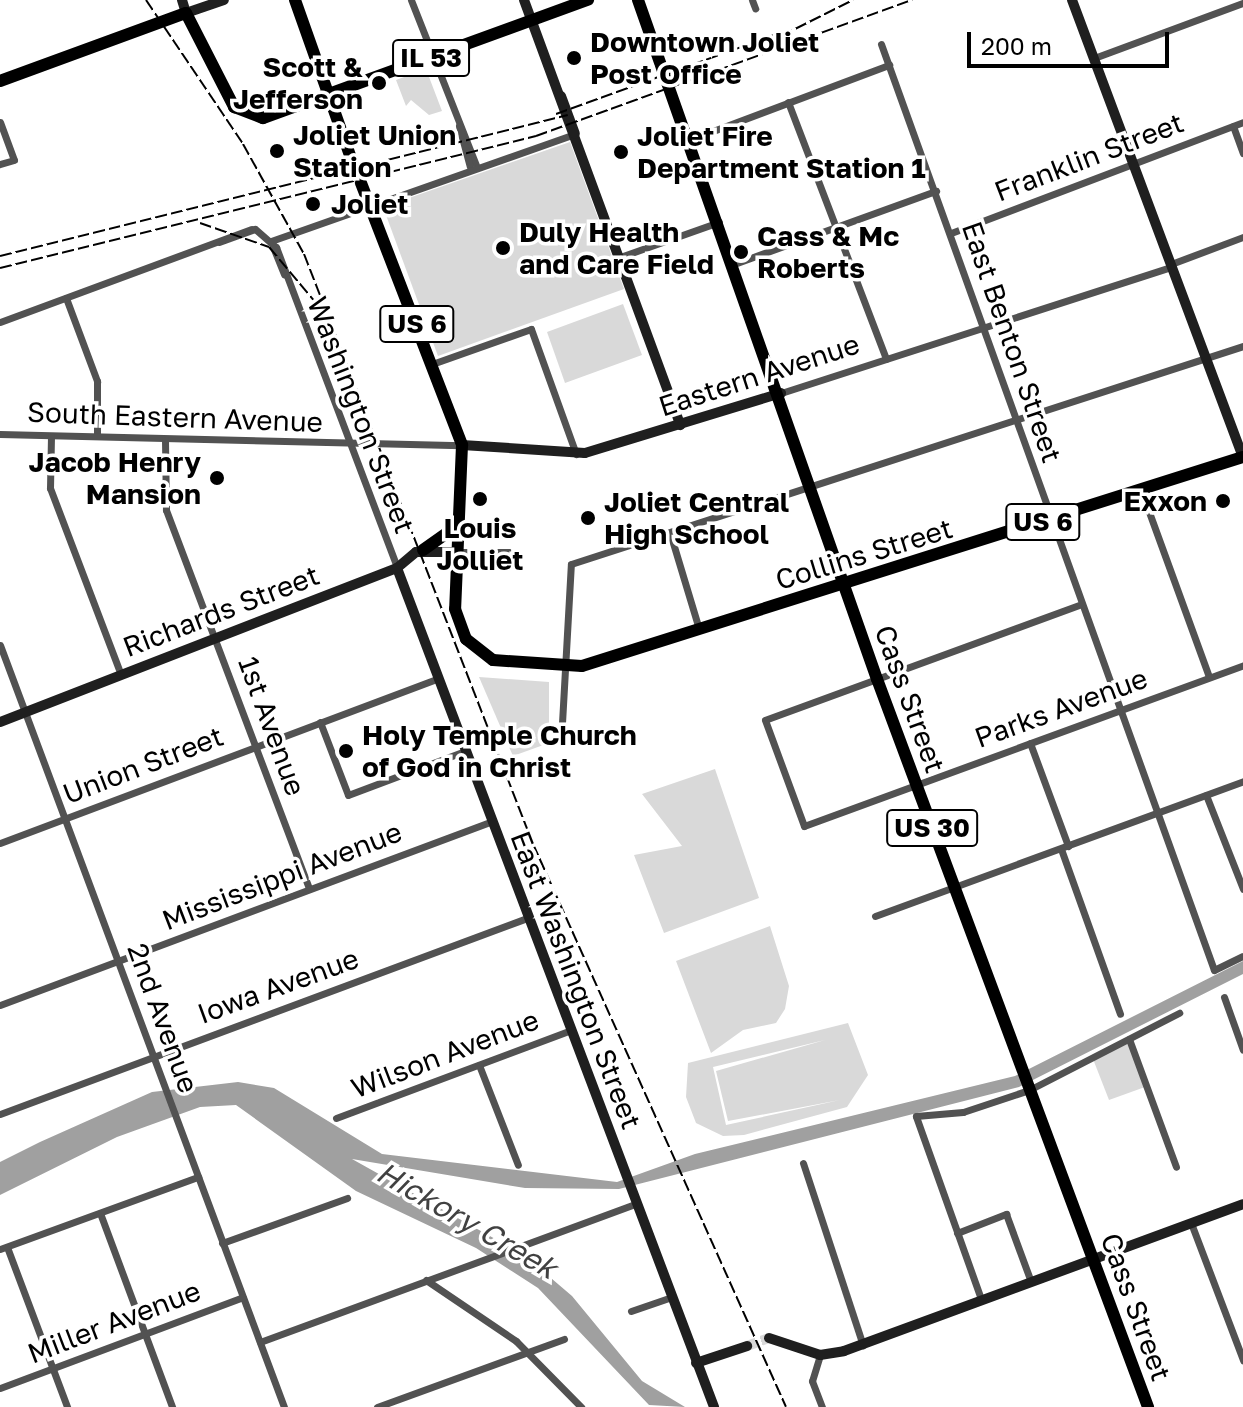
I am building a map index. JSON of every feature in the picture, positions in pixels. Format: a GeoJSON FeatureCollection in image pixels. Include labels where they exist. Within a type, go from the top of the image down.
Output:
{"type":"FeatureCollection","features":[{"type":"Feature","properties":{"kind":"main road"},"geometry":{"type":"LineString","coordinates":[[295,0],[356,160]]}},
{"type":"Feature","properties":{"kind":"main road","name":"IL 53"},"geometry":{"type":"LineString","coordinates":[[331,95],[588,0]]}},
{"type":"Feature","properties":{"kind":"main road","name":"Cass Street"},"geometry":{"type":"LineString","coordinates":[[638,0],[781,393],[877,679],[1148,1407]]}},
{"type":"Feature","properties":{"kind":"main road"},"geometry":{"type":"LineString","coordinates":[[0,81],[186,13],[234,107],[255,117],[331,95]]}},
{"type":"Feature","properties":{"kind":"main road","name":"US 6"},"geometry":{"type":"LineString","coordinates":[[364,182],[462,445],[457,552]]}},
{"type":"Feature","properties":{"kind":"main road","name":"Collins Street"},"geometry":{"type":"LineString","coordinates":[[457,552],[460,626],[474,649],[493,660],[566,667],[844,587],[1243,457]]}},
{"type":"Feature","properties":{"kind":"main road"},"geometry":{"type":"LineString","coordinates":[[423,550],[460,522]]}},
{"type":"Feature","properties":{"kind":"street"},"geometry":{"type":"LineString","coordinates":[[182,0],[186,13],[224,0]]}},
{"type":"Feature","properties":{"kind":"street"},"geometry":{"type":"LineString","coordinates":[[411,0],[473,166]]}},
{"type":"Feature","properties":{"kind":"street"},"geometry":{"type":"LineString","coordinates":[[524,0],[680,425]]}},
{"type":"Feature","properties":{"kind":"street"},"geometry":{"type":"LineString","coordinates":[[1072,0],[1243,457]]}},
{"type":"Feature","properties":{"kind":"street"},"geometry":{"type":"LineString","coordinates":[[1094,58],[1243,3]]}},
{"type":"Feature","properties":{"kind":"street","name":"East Benton Street"},"geometry":{"type":"LineString","coordinates":[[881,44],[985,327],[1079,605],[1214,970],[1243,956]]}},
{"type":"Feature","properties":{"kind":"street"},"geometry":{"type":"LineString","coordinates":[[689,140],[889,65]]}},
{"type":"Feature","properties":{"kind":"street"},"geometry":{"type":"LineString","coordinates":[[788,102],[886,359]]}},
{"type":"Feature","properties":{"kind":"street"},"geometry":{"type":"LineString","coordinates":[[0,122],[14,160],[0,164]]}},
{"type":"Feature","properties":{"kind":"street","name":"Franklin Street"},"geometry":{"type":"LineString","coordinates":[[951,233],[1243,122]]}},
{"type":"Feature","properties":{"kind":"street"},"geometry":{"type":"LineString","coordinates":[[1233,126],[1243,153]]}},
{"type":"Feature","properties":{"kind":"street"},"geometry":{"type":"LineString","coordinates":[[0,322],[251,229],[271,241],[473,166],[575,134]]}},
{"type":"Feature","properties":{"kind":"street"},"geometry":{"type":"LineString","coordinates":[[734,264],[936,191]]}},
{"type":"Feature","properties":{"kind":"street"},"geometry":{"type":"LineString","coordinates":[[620,257],[719,222]]}},
{"type":"Feature","properties":{"kind":"street","name":"Eastern Avenue"},"geometry":{"type":"LineString","coordinates":[[349,444],[462,445],[576,454],[680,425],[985,327],[1171,266],[1243,237]]}},
{"type":"Feature","properties":{"kind":"street","name":"Washington Street"},"geometry":{"type":"LineString","coordinates":[[271,241],[397,568]]}},
{"type":"Feature","properties":{"kind":"street"},"geometry":{"type":"LineString","coordinates":[[66,298],[97,381],[97,436]]}},
{"type":"Feature","properties":{"kind":"street"},"geometry":{"type":"LineString","coordinates":[[432,364],[531,329],[576,454]]}},
{"type":"Feature","properties":{"kind":"street"},"geometry":{"type":"LineString","coordinates":[[561,741],[571,564],[1017,422],[1243,346]]}},
{"type":"Feature","properties":{"kind":"street","name":"South Eastern Avenue"},"geometry":{"type":"LineString","coordinates":[[0,434],[349,444]]}},
{"type":"Feature","properties":{"kind":"street"},"geometry":{"type":"LineString","coordinates":[[51,436],[50,488],[121,675]]}},
{"type":"Feature","properties":{"kind":"street","name":"1st Avenue"},"geometry":{"type":"LineString","coordinates":[[165,440],[166,510],[309,889]]}},
{"type":"Feature","properties":{"kind":"street"},"geometry":{"type":"LineString","coordinates":[[1141,490],[1209,677]]}},
{"type":"Feature","properties":{"kind":"street"},"geometry":{"type":"LineString","coordinates":[[670,533],[699,629]]}},
{"type":"Feature","properties":{"kind":"street"},"geometry":{"type":"LineString","coordinates":[[423,550],[509,552]]}},
{"type":"Feature","properties":{"kind":"street","name":"Richards Street"},"geometry":{"type":"LineString","coordinates":[[0,722],[397,568],[423,550]]}},
{"type":"Feature","properties":{"kind":"street","name":"East Washington Street"},"geometry":{"type":"LineString","coordinates":[[397,568],[669,1298],[714,1407]]}},
{"type":"Feature","properties":{"kind":"street"},"geometry":{"type":"LineString","coordinates":[[877,679],[1079,605]]}},
{"type":"Feature","properties":{"kind":"street","name":"2nd Avenue"},"geometry":{"type":"LineString","coordinates":[[0,645],[284,1407]]}},
{"type":"Feature","properties":{"kind":"street","name":"Parks Avenue"},"geometry":{"type":"LineString","coordinates":[[877,679],[765,720],[804,826],[1243,665]]}},
{"type":"Feature","properties":{"kind":"street","name":"Union Street"},"geometry":{"type":"LineString","coordinates":[[0,843],[437,679]]}},
{"type":"Feature","properties":{"kind":"street"},"geometry":{"type":"LineString","coordinates":[[320,722],[348,795],[465,751]]}},
{"type":"Feature","properties":{"kind":"street"},"geometry":{"type":"LineString","coordinates":[[1030,743],[1120,1014]]}},
{"type":"Feature","properties":{"kind":"street"},"geometry":{"type":"LineString","coordinates":[[875,916],[1243,781]]}},
{"type":"Feature","properties":{"kind":"street"},"geometry":{"type":"LineString","coordinates":[[1206,795],[1242,890]]}},
{"type":"Feature","properties":{"kind":"street","name":"Mississippi Avenue"},"geometry":{"type":"LineString","coordinates":[[0,1005],[490,822]]}},
{"type":"Feature","properties":{"kind":"street","name":"Iowa Avenue"},"geometry":{"type":"LineString","coordinates":[[0,1114],[527,918]]}},
{"type":"Feature","properties":{"kind":"street"},"geometry":{"type":"LineString","coordinates":[[1224,997],[1243,1050]]}},
{"type":"Feature","properties":{"kind":"street"},"geometry":{"type":"LineString","coordinates":[[981,1299],[917,1122],[921,1113],[963,1112],[1029,1090],[1179,1013]]}},
{"type":"Feature","properties":{"kind":"street","name":"Wilson Avenue"},"geometry":{"type":"LineString","coordinates":[[336,1118],[569,1031]]}},
{"type":"Feature","properties":{"kind":"street"},"geometry":{"type":"LineString","coordinates":[[1129,1039],[1176,1167]]}},
{"type":"Feature","properties":{"kind":"street"},"geometry":{"type":"LineString","coordinates":[[479,1065],[518,1165]]}},
{"type":"Feature","properties":{"kind":"street"},"geometry":{"type":"LineString","coordinates":[[803,1163],[863,1345]]}},
{"type":"Feature","properties":{"kind":"street"},"geometry":{"type":"LineString","coordinates":[[67,1407],[3,1248],[198,1177]]}},
{"type":"Feature","properties":{"kind":"street"},"geometry":{"type":"LineString","coordinates":[[222,1243],[347,1198]]}},
{"type":"Feature","properties":{"kind":"street"},"geometry":{"type":"LineString","coordinates":[[260,1342],[518,1246],[634,1199]]}},
{"type":"Feature","properties":{"kind":"street"},"geometry":{"type":"LineString","coordinates":[[769,1338],[820,1355],[863,1345],[1243,1204]]}},
{"type":"Feature","properties":{"kind":"street"},"geometry":{"type":"LineString","coordinates":[[100,1213],[172,1407]]}},
{"type":"Feature","properties":{"kind":"street"},"geometry":{"type":"LineString","coordinates":[[957,1233],[1006,1214],[1031,1282]]}},
{"type":"Feature","properties":{"kind":"street"},"geometry":{"type":"LineString","coordinates":[[1191,1223],[1243,1360]]}},
{"type":"Feature","properties":{"kind":"street"},"geometry":{"type":"LineString","coordinates":[[426,1280],[528,1351],[581,1407]]}},
{"type":"Feature","properties":{"kind":"street","name":"Miller Avenue"},"geometry":{"type":"LineString","coordinates":[[0,1388],[243,1297]]}},
{"type":"Feature","properties":{"kind":"street"},"geometry":{"type":"LineString","coordinates":[[631,1311],[669,1298]]}},
{"type":"Feature","properties":{"kind":"street"},"geometry":{"type":"LineString","coordinates":[[377,1407],[564,1339]]}},
{"type":"Feature","properties":{"kind":"street"},"geometry":{"type":"LineString","coordinates":[[696,1363],[747,1346]]}},
{"type":"Feature","properties":{"kind":"street"},"geometry":{"type":"LineString","coordinates":[[820,1355],[812,1381],[822,1407]]}},
{"type":"Feature","properties":{"kind":"shaded area"},"geometry":{"type":"Polygon","coordinates":[[[426,69],[442,111],[429,115],[411,100],[406,106],[396,80],[426,69]]]}},
{"type":"Feature","properties":{"kind":"shaded area","name":"Duly Health and Care Field"},"geometry":{"type":"Polygon","coordinates":[[[570,142],[624,289],[438,356],[383,207],[570,142]]]}},
{"type":"Feature","properties":{"kind":"shaded area"},"geometry":{"type":"Polygon","coordinates":[[[623,304],[642,355],[565,383],[547,332],[623,304]]]}},
{"type":"Feature","properties":{"kind":"shaded area"},"geometry":{"type":"Polygon","coordinates":[[[479,677],[549,682],[549,743],[513,756],[479,677]]]}},
{"type":"Feature","properties":{"kind":"shaded area"},"geometry":{"type":"Polygon","coordinates":[[[715,769],[759,898],[664,933],[634,855],[682,846],[642,794],[715,769]]]}},
{"type":"Feature","properties":{"kind":"shaded area"},"geometry":{"type":"Polygon","coordinates":[[[770,926],[789,986],[785,1009],[776,1023],[743,1030],[711,1053],[676,961],[770,926]]]}},
{"type":"Feature","properties":{"kind":"shaded area"},"geometry":{"type":"Polygon","coordinates":[[[1243,961],[1243,974],[1019,1087],[619,1189],[525,1188],[352,1159],[524,1255],[572,1296],[642,1381],[685,1407],[649,1405],[538,1288],[476,1248],[356,1191],[236,1105],[200,1107],[117,1137],[0,1195],[0,1162],[40,1142],[152,1092],[238,1082],[274,1088],[382,1154],[617,1182],[695,1154],[1015,1076],[1243,961]]]}},
{"type":"Feature","properties":{"kind":"shaded area"},"geometry":{"type":"Polygon","coordinates":[[[848,1023],[868,1075],[847,1107],[744,1135],[723,1136],[696,1123],[686,1097],[688,1063],[848,1023]],[[825,1040],[713,1067],[726,1125],[840,1100],[728,1121],[716,1071],[825,1040]]]}},
{"type":"Feature","properties":{"kind":"shaded area"},"geometry":{"type":"Polygon","coordinates":[[[1129,1040],[1145,1087],[1109,1100],[1093,1059],[1129,1040]]]}},
{"type":"Feature","properties":{"kind":"tunnel"},"geometry":{"type":"LineString","coordinates":[[352,161],[361,183]]}},
{"type":"Feature","properties":{"kind":"tunnel"},"geometry":{"type":"LineString","coordinates":[[747,1346],[769,1338]]}},
{"type":"Feature","properties":{"kind":"railway"},"geometry":{"type":"LineString","coordinates":[[146,0],[243,144],[304,254],[533,844],[786,1407]]}},
{"type":"Feature","properties":{"kind":"railway"},"geometry":{"type":"LineString","coordinates":[[767,43],[853,0]]}},
{"type":"Feature","properties":{"kind":"railway"},"geometry":{"type":"LineString","coordinates":[[0,268],[536,136],[912,0]]}},
{"type":"Feature","properties":{"kind":"railway"},"geometry":{"type":"LineString","coordinates":[[556,114],[774,35]]}},
{"type":"Feature","properties":{"kind":"railway"},"geometry":{"type":"LineString","coordinates":[[0,256],[568,115]]}},
{"type":"Feature","properties":{"kind":"railway"},"geometry":{"type":"LineString","coordinates":[[200,223],[269,247],[316,303]]}},
{"type":"Feature","properties":{"kind":"place","name":"Downtown Joliet Post Office"},"geometry":{"type":"Point","coordinates":[574,58]}},
{"type":"Feature","properties":{"kind":"place","name":"Scott & Jefferson"},"geometry":{"type":"Point","coordinates":[379,83]}},
{"type":"Feature","properties":{"kind":"place","name":"Joliet Union Station"},"geometry":{"type":"Point","coordinates":[277,151]}},
{"type":"Feature","properties":{"kind":"place","name":"Joliet Fire Department Station 1"},"geometry":{"type":"Point","coordinates":[621,152]}},
{"type":"Feature","properties":{"kind":"place","name":"Joliet"},"geometry":{"type":"Point","coordinates":[313,204]}},
{"type":"Feature","properties":{"kind":"place","name":"Duly Health and Care Field"},"geometry":{"type":"Point","coordinates":[503,248]}},
{"type":"Feature","properties":{"kind":"place","name":"Cass & Mc Roberts"},"geometry":{"type":"Point","coordinates":[741,252]}},
{"type":"Feature","properties":{"kind":"place","name":"Jacob Henry Mansion"},"geometry":{"type":"Point","coordinates":[217,478]}},
{"type":"Feature","properties":{"kind":"place","name":"Louis Jolliet"},"geometry":{"type":"Point","coordinates":[480,499]}},
{"type":"Feature","properties":{"kind":"place","name":"Exxon"},"geometry":{"type":"Point","coordinates":[1223,501]}},
{"type":"Feature","properties":{"kind":"place","name":"Joliet Central High School"},"geometry":{"type":"Point","coordinates":[588,518]}},
{"type":"Feature","properties":{"kind":"place","name":"Holy Temple Church of God in Christ"},"geometry":{"type":"Point","coordinates":[346,751]}},
{"type":"Feature","properties":{"kind":"water label","name":"Hickory Creek"},"geometry":{"type":"Point","coordinates":[467,1220]}}]}
